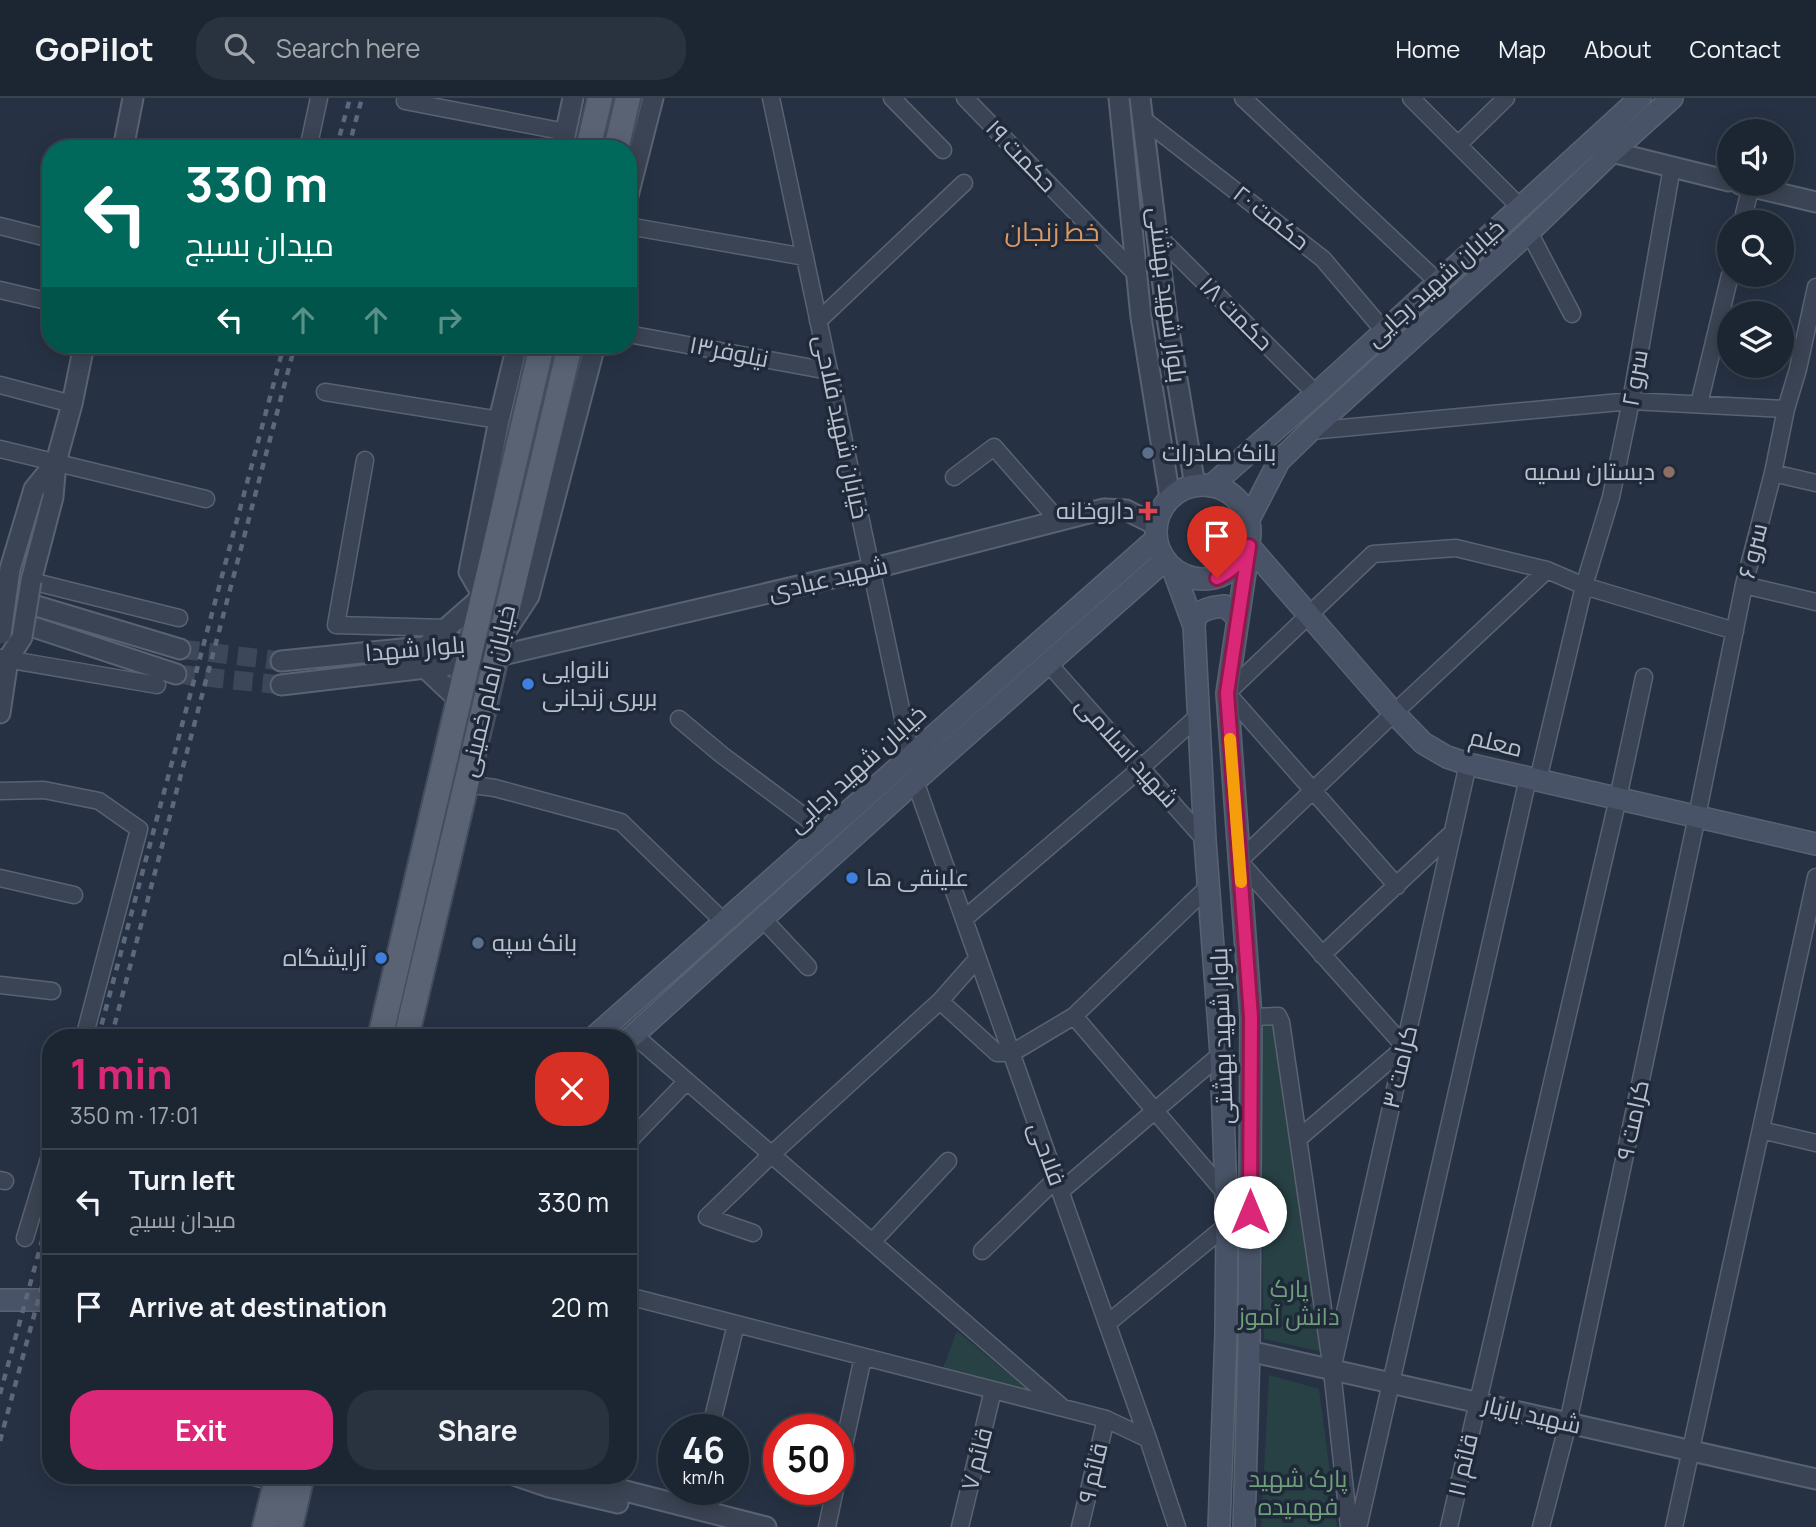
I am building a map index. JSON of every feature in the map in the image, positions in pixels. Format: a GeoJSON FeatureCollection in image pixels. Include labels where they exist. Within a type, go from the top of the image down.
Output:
{"type":"FeatureCollection","features":[{"type":"Feature","properties":{"kind":"main road"},"geometry":{"type":"LineString","coordinates":[[590,140],[600,98]]}},
{"type":"Feature","properties":{"kind":"main road"},"geometry":{"type":"LineString","coordinates":[[618,140],[628,98]]}},
{"type":"Feature","properties":{"kind":"main road","name":"خیابان شهید رجایی"},"geometry":{"type":"LineString","coordinates":[[1203,486],[1317,394],[1640,98]]}},
{"type":"Feature","properties":{"kind":"main road","name":"خیابان شهید رجایی"},"geometry":{"type":"LineString","coordinates":[[1249,519],[1279,461],[1672,98]]}},
{"type":"Feature","properties":{"kind":"main road"},"geometry":{"type":"LineString","coordinates":[[1598,135],[1612,152]]}},
{"type":"Feature","properties":{"kind":"main road","name":"خیابان امام خمینی"},"geometry":{"type":"LineString","coordinates":[[382,1029],[540,354]]}},
{"type":"Feature","properties":{"kind":"main road","name":"خیابان امام خمینی"},"geometry":{"type":"LineString","coordinates":[[409,1029],[568,354]]}},
{"type":"Feature","properties":{"kind":"main road"},"geometry":{"type":"LineString","coordinates":[[1203,486],[1223,489],[1234,497],[1249,519],[1251,532],[1249,546],[1242,560],[1231,571],[1217,578],[1202,580],[1186,577],[1169,565],[1159,550],[1156,532],[1161,511],[1170,498],[1182,490],[1203,486]]}},
{"type":"Feature","properties":{"kind":"main road","name":"خیابان شهید رجایی"},"geometry":{"type":"LineString","coordinates":[[603,1029],[911,756],[1156,532]]}},
{"type":"Feature","properties":{"kind":"main road","name":"معلم"},"geometry":{"type":"LineString","coordinates":[[1249,546],[1394,713],[1423,743],[1447,757],[1816,844]]}},
{"type":"Feature","properties":{"kind":"main road","name":"بلوار شهید بهشتی"},"geometry":{"type":"LineString","coordinates":[[1244,1527],[1249,1351],[1251,1017],[1227,693],[1249,546]]}},
{"type":"Feature","properties":{"kind":"main road","name":"خیابان شهید رجایی"},"geometry":{"type":"LineString","coordinates":[[637,1032],[1048,663],[1169,565]]}},
{"type":"Feature","properties":{"kind":"main road","name":"بلوار شهید بهشتی"},"geometry":{"type":"LineString","coordinates":[[1169,565],[1194,626],[1205,840],[1221,1054],[1227,1225],[1219,1527]]}},
{"type":"Feature","properties":{"kind":"main road"},"geometry":{"type":"LineString","coordinates":[[1194,626],[1196,615],[1214,607],[1225,606],[1238,618]]}},
{"type":"Feature","properties":{"kind":"main road"},"geometry":{"type":"LineString","coordinates":[[400,952],[425,961]]}},
{"type":"Feature","properties":{"kind":"main road"},"geometry":{"type":"LineString","coordinates":[[0,1300],[42,1300]]}},
{"type":"Feature","properties":{"kind":"main road"},"geometry":{"type":"LineString","coordinates":[[265,1527],[276,1484]]}},
{"type":"Feature","properties":{"kind":"main road"},"geometry":{"type":"LineString","coordinates":[[290,1527],[300,1484]]}},
{"type":"Feature","properties":{"kind":"street"},"geometry":{"type":"LineString","coordinates":[[125,140],[133,98]]}},
{"type":"Feature","properties":{"kind":"street"},"geometry":{"type":"LineString","coordinates":[[310,140],[318,98]]}},
{"type":"Feature","properties":{"kind":"street"},"geometry":{"type":"LineString","coordinates":[[564,140],[573,98]]}},
{"type":"Feature","properties":{"kind":"street"},"geometry":{"type":"LineString","coordinates":[[637,161],[653,98]]}},
{"type":"Feature","properties":{"kind":"street","name":"خیابان شهید فلاحی"},"geometry":{"type":"LineString","coordinates":[[771,98],[911,756]]}},
{"type":"Feature","properties":{"kind":"street"},"geometry":{"type":"LineString","coordinates":[[892,98],[943,150]]}},
{"type":"Feature","properties":{"kind":"street","name":"حکمت ۱۹"},"geometry":{"type":"LineString","coordinates":[[965,98],[1136,274]]}},
{"type":"Feature","properties":{"kind":"street","name":"بلوار شهید بهشتی"},"geometry":{"type":"LineString","coordinates":[[1119,98],[1141,317],[1170,498]]}},
{"type":"Feature","properties":{"kind":"street","name":"بلوار شهید بهشتی"},"geometry":{"type":"LineString","coordinates":[[1140,98],[1167,319],[1203,486]]}},
{"type":"Feature","properties":{"kind":"street"},"geometry":{"type":"LineString","coordinates":[[1243,98],[1439,283]]}},
{"type":"Feature","properties":{"kind":"street"},"geometry":{"type":"LineString","coordinates":[[1411,98],[1520,207]]}},
{"type":"Feature","properties":{"kind":"street"},"geometry":{"type":"LineString","coordinates":[[1458,145],[1506,98]]}},
{"type":"Feature","properties":{"kind":"street"},"geometry":{"type":"LineString","coordinates":[[405,101],[560,140]]}},
{"type":"Feature","properties":{"kind":"street","name":"حکمت ۲۰"},"geometry":{"type":"LineString","coordinates":[[1143,119],[1323,259],[1385,332]]}},
{"type":"Feature","properties":{"kind":"street"},"geometry":{"type":"LineString","coordinates":[[1612,152],[1717,178]]}},
{"type":"Feature","properties":{"kind":"street","name":"سرو ۲"},"geometry":{"type":"LineString","coordinates":[[1354,1525],[1391,1383],[1533,779],[1584,586],[1611,496],[1631,401],[1672,167]]}},
{"type":"Feature","properties":{"kind":"street"},"geometry":{"type":"LineString","coordinates":[[818,321],[964,183]]}},
{"type":"Feature","properties":{"kind":"street"},"geometry":{"type":"LineString","coordinates":[[1791,196],[1816,202]]}},
{"type":"Feature","properties":{"kind":"street"},"geometry":{"type":"LineString","coordinates":[[0,226],[42,237]]}},
{"type":"Feature","properties":{"kind":"street"},"geometry":{"type":"LineString","coordinates":[[637,228],[805,257]]}},
{"type":"Feature","properties":{"kind":"street"},"geometry":{"type":"LineString","coordinates":[[1529,232],[1572,314]]}},
{"type":"Feature","properties":{"kind":"street","name":"حکمت ۱۸"},"geometry":{"type":"LineString","coordinates":[[1156,234],[1317,394]]}},
{"type":"Feature","properties":{"kind":"street"},"geometry":{"type":"LineString","coordinates":[[1699,404],[1727,287]]}},
{"type":"Feature","properties":{"kind":"street","name":"سرو ۶"},"geometry":{"type":"LineString","coordinates":[[1697,816],[1744,585],[1816,287]]}},
{"type":"Feature","properties":{"kind":"street"},"geometry":{"type":"LineString","coordinates":[[0,290],[42,301]]}},
{"type":"Feature","properties":{"kind":"street"},"geometry":{"type":"LineString","coordinates":[[1141,317],[1167,319]]}},
{"type":"Feature","properties":{"kind":"street","name":"نیلوفر۱۳"},"geometry":{"type":"LineString","coordinates":[[637,336],[829,371]]}},
{"type":"Feature","properties":{"kind":"street"},"geometry":{"type":"LineString","coordinates":[[4,659],[22,637],[32,581],[53,497],[57,462],[82,354]]}},
{"type":"Feature","properties":{"kind":"street"},"geometry":{"type":"LineString","coordinates":[[425,647],[483,596],[468,572],[515,354]]}},
{"type":"Feature","properties":{"kind":"street"},"geometry":{"type":"LineString","coordinates":[[498,648],[530,596],[593,354]]}},
{"type":"Feature","properties":{"kind":"street"},"geometry":{"type":"LineString","coordinates":[[1798,369],[1816,372]]}},
{"type":"Feature","properties":{"kind":"street"},"geometry":{"type":"LineString","coordinates":[[0,385],[72,404]]}},
{"type":"Feature","properties":{"kind":"street"},"geometry":{"type":"LineString","coordinates":[[324,392],[499,420]]}},
{"type":"Feature","properties":{"kind":"street"},"geometry":{"type":"LineString","coordinates":[[1310,431],[1631,401],[1786,409]]}},
{"type":"Feature","properties":{"kind":"street"},"geometry":{"type":"LineString","coordinates":[[954,477],[994,447],[1058,520]]}},
{"type":"Feature","properties":{"kind":"street"},"geometry":{"type":"LineString","coordinates":[[0,449],[206,499]]}},
{"type":"Feature","properties":{"kind":"street"},"geometry":{"type":"LineString","coordinates":[[365,460],[336,625],[448,628]]}},
{"type":"Feature","properties":{"kind":"street"},"geometry":{"type":"LineString","coordinates":[[0,713],[4,659],[0,634],[5,567],[34,489],[57,462]]}},
{"type":"Feature","properties":{"kind":"street"},"geometry":{"type":"LineString","coordinates":[[1773,473],[1816,483]]}},
{"type":"Feature","properties":{"kind":"street","name":"شهید عبادی"},"geometry":{"type":"LineString","coordinates":[[498,648],[871,569],[1104,509],[1126,510],[1156,532]]}},
{"type":"Feature","properties":{"kind":"street"},"geometry":{"type":"LineString","coordinates":[[1397,886],[1227,693],[1373,554],[1456,548],[1547,570],[1584,586],[1735,631]]}},
{"type":"Feature","properties":{"kind":"street"},"geometry":{"type":"LineString","coordinates":[[1298,1139],[1405,1046],[1239,861],[1547,570]]}},
{"type":"Feature","properties":{"kind":"street"},"geometry":{"type":"LineString","coordinates":[[32,581],[179,618]]}},
{"type":"Feature","properties":{"kind":"street"},"geometry":{"type":"LineString","coordinates":[[1744,585],[1816,602]]}},
{"type":"Feature","properties":{"kind":"street"},"geometry":{"type":"LineString","coordinates":[[0,595],[180,649]]}},
{"type":"Feature","properties":{"kind":"street"},"geometry":{"type":"LineString","coordinates":[[0,616],[176,674]]}},
{"type":"Feature","properties":{"kind":"street","name":"بلوار شهدا"},"geometry":{"type":"LineString","coordinates":[[281,662],[425,647],[470,652]]}},
{"type":"Feature","properties":{"kind":"street","name":"بلوار شهدا"},"geometry":{"type":"LineString","coordinates":[[281,685],[424,667],[470,652],[498,648]]}},
{"type":"Feature","properties":{"kind":"street"},"geometry":{"type":"LineString","coordinates":[[4,659],[157,685]]}},
{"type":"Feature","properties":{"kind":"street","name":"شهید اسلامی"},"geometry":{"type":"LineString","coordinates":[[1048,663],[1205,840]]}},
{"type":"Feature","properties":{"kind":"street"},"geometry":{"type":"LineString","coordinates":[[424,667],[459,699]]}},
{"type":"Feature","properties":{"kind":"street","name":"قائم ۱۱"},"geometry":{"type":"LineString","coordinates":[[1449,1527],[1644,677]]}},
{"type":"Feature","properties":{"kind":"street"},"geometry":{"type":"LineString","coordinates":[[964,919],[1198,716]]}},
{"type":"Feature","properties":{"kind":"street"},"geometry":{"type":"LineString","coordinates":[[679,719],[722,755],[825,832]]}},
{"type":"Feature","properties":{"kind":"street","name":"کرامت ۳"},"geometry":{"type":"LineString","coordinates":[[1332,1370],[1468,764]]}},
{"type":"Feature","properties":{"kind":"street","name":"فلاحی"},"geometry":{"type":"LineString","coordinates":[[915,781],[1149,1439],[1177,1527]]}},
{"type":"Feature","properties":{"kind":"street"},"geometry":{"type":"LineString","coordinates":[[466,784],[495,788],[621,822],[724,922]]}},
{"type":"Feature","properties":{"kind":"street"},"geometry":{"type":"LineString","coordinates":[[0,791],[44,790],[99,801],[139,829],[86,1029]]}},
{"type":"Feature","properties":{"kind":"street","name":"کرامت ۹"},"geometry":{"type":"LineString","coordinates":[[1541,1527],[1568,1423],[1697,816]]}},
{"type":"Feature","properties":{"kind":"street"},"geometry":{"type":"LineString","coordinates":[[1322,955],[1453,832]]}},
{"type":"Feature","properties":{"kind":"street"},"geometry":{"type":"LineString","coordinates":[[1674,1527],[1816,877]]}},
{"type":"Feature","properties":{"kind":"street"},"geometry":{"type":"LineString","coordinates":[[0,878],[74,895]]}},
{"type":"Feature","properties":{"kind":"street"},"geometry":{"type":"LineString","coordinates":[[940,1001],[997,1053],[1012,1052],[1074,1016],[1210,885]]}},
{"type":"Feature","properties":{"kind":"street"},"geometry":{"type":"LineString","coordinates":[[763,919],[808,967]]}},
{"type":"Feature","properties":{"kind":"street"},"geometry":{"type":"LineString","coordinates":[[753,1233],[707,1217],[940,1001],[978,958]]}},
{"type":"Feature","properties":{"kind":"street"},"geometry":{"type":"LineString","coordinates":[[0,985],[51,991]]}},
{"type":"Feature","properties":{"kind":"street"},"geometry":{"type":"LineString","coordinates":[[1074,1016],[1227,1195]]}},
{"type":"Feature","properties":{"kind":"street"},"geometry":{"type":"LineString","coordinates":[[1251,1017],[1280,1018],[1354,1525]]}},
{"type":"Feature","properties":{"kind":"street"},"geometry":{"type":"LineString","coordinates":[[637,1042],[772,1154],[1063,1408]]}},
{"type":"Feature","properties":{"kind":"street"},"geometry":{"type":"LineString","coordinates":[[982,1251],[1221,1054]]}},
{"type":"Feature","properties":{"kind":"street"},"geometry":{"type":"LineString","coordinates":[[637,1133],[687,1081]]}},
{"type":"Feature","properties":{"kind":"street"},"geometry":{"type":"LineString","coordinates":[[1761,1129],[1816,1143]]}},
{"type":"Feature","properties":{"kind":"street"},"geometry":{"type":"LineString","coordinates":[[872,1242],[948,1161]]}},
{"type":"Feature","properties":{"kind":"street"},"geometry":{"type":"LineString","coordinates":[[25,1238],[42,1182]]}},
{"type":"Feature","properties":{"kind":"street"},"geometry":{"type":"LineString","coordinates":[[1108,1323],[1227,1225]]}},
{"type":"Feature","properties":{"kind":"street"},"geometry":{"type":"LineString","coordinates":[[637,1298],[1106,1419],[1149,1439]]}},
{"type":"Feature","properties":{"kind":"street"},"geometry":{"type":"LineString","coordinates":[[714,1414],[736,1324]]}},
{"type":"Feature","properties":{"kind":"street","name":"شهید بازیار"},"geometry":{"type":"LineString","coordinates":[[1249,1351],[1816,1479]]}},
{"type":"Feature","properties":{"kind":"street"},"geometry":{"type":"LineString","coordinates":[[851,1414],[863,1357]]}},
{"type":"Feature","properties":{"kind":"street","name":"قائم ۷"},"geometry":{"type":"LineString","coordinates":[[960,1527],[993,1390]]}},
{"type":"Feature","properties":{"kind":"street","name":"قائم ۹"},"geometry":{"type":"LineString","coordinates":[[1080,1527],[1106,1419]]}},
{"type":"Feature","properties":{"kind":"street"},"geometry":{"type":"LineString","coordinates":[[570,1484],[717,1527]]}},
{"type":"Feature","properties":{"kind":"street"},"geometry":{"type":"LineString","coordinates":[[589,1484],[658,1494]]}},
{"type":"Feature","properties":{"kind":"street"},"geometry":{"type":"LineString","coordinates":[[709,1505],[766,1527]]}},
{"type":"Feature","properties":{"kind":"street"},"geometry":{"type":"LineString","coordinates":[[827,1527],[832,1505]]}},
{"type":"Feature","properties":{"kind":"green space","name":"پارک دانش آموز"},"geometry":{"type":"Polygon","coordinates":[[[1258,1026],[1275,1026],[1323,1352],[1264,1339],[1258,1026]]]}},
{"type":"Feature","properties":{"kind":"green space"},"geometry":{"type":"Polygon","coordinates":[[[957,1331],[1033,1394],[943,1368],[957,1331]]]}},
{"type":"Feature","properties":{"kind":"green space","name":"پارک شهید فهمیده"},"geometry":{"type":"Polygon","coordinates":[[[1269,1375],[1319,1389],[1337,1527],[1261,1527],[1269,1375]]]}},
{"type":"Feature","properties":{"kind":"tunnel"},"geometry":{"type":"LineString","coordinates":[[180,649],[281,661]]}},
{"type":"Feature","properties":{"kind":"tunnel"},"geometry":{"type":"LineString","coordinates":[[176,674],[281,685]]}},
{"type":"Feature","properties":{"kind":"railway"},"geometry":{"type":"LineString","coordinates":[[338,140],[350,98]]}},
{"type":"Feature","properties":{"kind":"railway"},"geometry":{"type":"LineString","coordinates":[[350,140],[362,98]]}},
{"type":"Feature","properties":{"kind":"railway"},"geometry":{"type":"LineString","coordinates":[[100,1029],[282,354]]}},
{"type":"Feature","properties":{"kind":"railway"},"geometry":{"type":"LineString","coordinates":[[113,1029],[293,354]]}},
{"type":"Feature","properties":{"kind":"railway"},"geometry":{"type":"LineString","coordinates":[[0,1394],[42,1241]]}},
{"type":"Feature","properties":{"kind":"railway"},"geometry":{"type":"LineString","coordinates":[[0,1441],[42,1286]]}},
{"type":"Feature","properties":{"kind":"slow traffic"},"geometry":{"type":"LineString","coordinates":[[1230,739],[1241,882]]}},
{"type":"Feature","properties":{"kind":"place","name":"بانک صادرات"},"geometry":{"type":"Point","coordinates":[1148,453]}},
{"type":"Feature","properties":{"kind":"place","name":"دبستان سمیه"},"geometry":{"type":"Point","coordinates":[1669,472]}},
{"type":"Feature","properties":{"kind":"place","name":"داروخانه"},"geometry":{"type":"Point","coordinates":[1148,511]}},
{"type":"Feature","properties":{"kind":"place","name":"نانوایی بربری زنجانی"},"geometry":{"type":"Point","coordinates":[528,684]}},
{"type":"Feature","properties":{"kind":"place","name":"علینقی ها"},"geometry":{"type":"Point","coordinates":[852,878]}},
{"type":"Feature","properties":{"kind":"place","name":"بانک سپه"},"geometry":{"type":"Point","coordinates":[478,943]}},
{"type":"Feature","properties":{"kind":"place","name":"آرایشگاه"},"geometry":{"type":"Point","coordinates":[381,958]}},
{"type":"Feature","properties":{"kind":"district","name":"خط زنجان"},"geometry":{"type":"Point","coordinates":[1052,232]}},
{"type":"Feature","properties":{"kind":"route"},"geometry":{"type":"LineString","coordinates":[[1217,578],[1231,571],[1242,560],[1249,546],[1227,693],[1251,1017],[1250,1212]]}}]}
